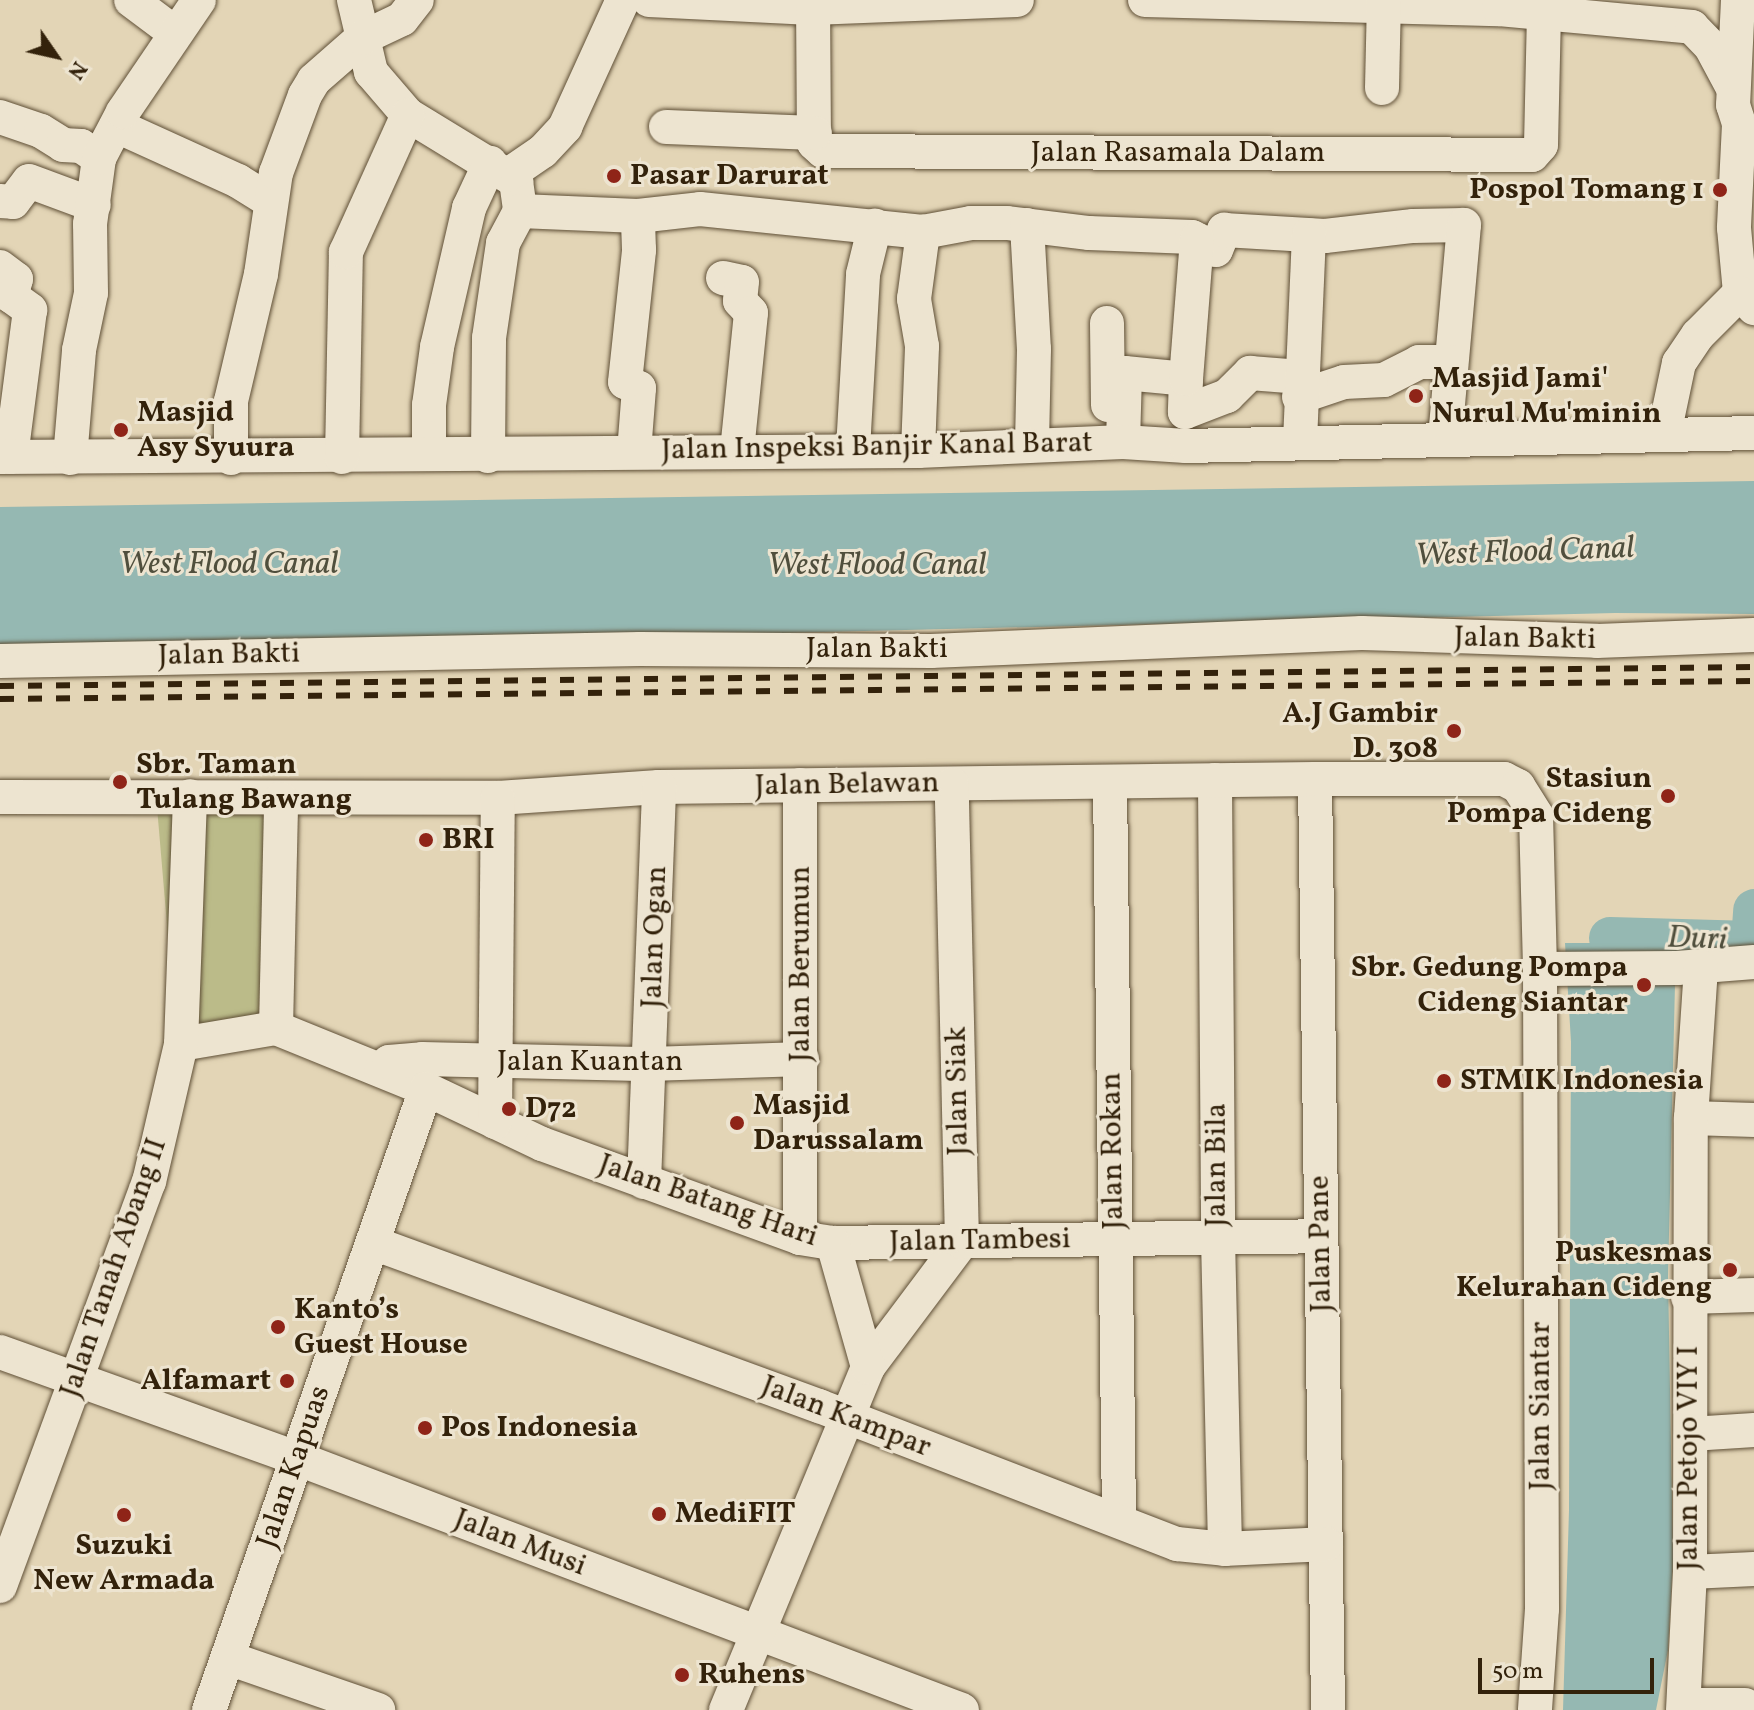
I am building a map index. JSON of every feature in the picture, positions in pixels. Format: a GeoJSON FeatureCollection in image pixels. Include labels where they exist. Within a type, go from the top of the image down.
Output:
{"type":"FeatureCollection","features":[{"type":"Feature","properties":{"kind":"street"},"geometry":{"type":"LineString","coordinates":[[131,0],[175,33]]}},
{"type":"Feature","properties":{"kind":"street"},"geometry":{"type":"LineString","coordinates":[[70,458],[79,350],[91,293],[88,263],[99,158],[175,33],[199,0]]}},
{"type":"Feature","properties":{"kind":"street"},"geometry":{"type":"LineString","coordinates":[[354,0],[371,72],[408,115],[518,183],[520,211],[503,243],[489,338],[488,456]]}},
{"type":"Feature","properties":{"kind":"street"},"geometry":{"type":"LineString","coordinates":[[231,458],[231,401],[261,274],[276,173],[305,95],[314,80],[362,38],[402,19],[417,0]]}},
{"type":"Feature","properties":{"kind":"street"},"geometry":{"type":"LineString","coordinates":[[429,454],[429,405],[437,347],[469,208],[499,169],[543,151],[565,127],[623,0]]}},
{"type":"Feature","properties":{"kind":"street"},"geometry":{"type":"LineString","coordinates":[[656,2],[813,4],[1017,0]]}},
{"type":"Feature","properties":{"kind":"street"},"geometry":{"type":"LineString","coordinates":[[1145,0],[1500,4],[1544,12],[1730,26]]}},
{"type":"Feature","properties":{"kind":"street"},"geometry":{"type":"LineString","coordinates":[[1382,88],[1384,3]]}},
{"type":"Feature","properties":{"kind":"street"},"geometry":{"type":"LineString","coordinates":[[666,127],[815,133],[813,4]]}},
{"type":"Feature","properties":{"kind":"street","name":"Jalan Rasamala Dalam"},"geometry":{"type":"LineString","coordinates":[[815,133],[814,143],[823,151],[1532,155],[1541,145],[1544,12]]}},
{"type":"Feature","properties":{"kind":"street"},"geometry":{"type":"LineString","coordinates":[[1664,434],[1679,363],[1698,335],[1747,300],[1734,228],[1739,124],[1733,105],[1730,26]]}},
{"type":"Feature","properties":{"kind":"street"},"geometry":{"type":"LineString","coordinates":[[1730,26],[1750,105],[1739,124]]}},
{"type":"Feature","properties":{"kind":"street"},"geometry":{"type":"LineString","coordinates":[[342,457],[346,252],[408,115]]}},
{"type":"Feature","properties":{"kind":"street"},"geometry":{"type":"LineString","coordinates":[[0,117],[41,131],[63,145],[90,150],[99,158]]}},
{"type":"Feature","properties":{"kind":"street"},"geometry":{"type":"LineString","coordinates":[[117,126],[238,181],[271,202]]}},
{"type":"Feature","properties":{"kind":"street"},"geometry":{"type":"LineString","coordinates":[[0,201],[13,202],[29,181],[94,205]]}},
{"type":"Feature","properties":{"kind":"street"},"geometry":{"type":"LineString","coordinates":[[520,211],[638,216],[700,209],[923,232],[971,223],[1027,225],[1197,239],[1218,250],[1224,230],[1359,235],[1413,226],[1464,225],[1445,439]]}},
{"type":"Feature","properties":{"kind":"street"},"geometry":{"type":"LineString","coordinates":[[634,452],[639,388],[625,382],[639,250],[638,216]]}},
{"type":"Feature","properties":{"kind":"street"},"geometry":{"type":"LineString","coordinates":[[853,449],[863,274],[875,225]]}},
{"type":"Feature","properties":{"kind":"street"},"geometry":{"type":"LineString","coordinates":[[1027,225],[1034,349],[1031,437]]}},
{"type":"Feature","properties":{"kind":"street"},"geometry":{"type":"LineString","coordinates":[[918,451],[922,346],[914,299],[923,232]]}},
{"type":"Feature","properties":{"kind":"street"},"geometry":{"type":"LineString","coordinates":[[1300,441],[1309,235]]}},
{"type":"Feature","properties":{"kind":"street"},"geometry":{"type":"LineString","coordinates":[[1186,412],[1197,239]]}},
{"type":"Feature","properties":{"kind":"street"},"geometry":{"type":"LineString","coordinates":[[0,267],[16,279],[11,296],[30,310],[5,457]]}},
{"type":"Feature","properties":{"kind":"street"},"geometry":{"type":"LineString","coordinates":[[723,278],[742,282],[740,301],[751,313],[737,450]]}},
{"type":"Feature","properties":{"kind":"street"},"geometry":{"type":"LineString","coordinates":[[1107,323],[1118,434]]}},
{"type":"Feature","properties":{"kind":"street"},"geometry":{"type":"LineString","coordinates":[[1186,412],[1227,396],[1250,373],[1300,387],[1384,380],[1419,362],[1450,362]]}},
{"type":"Feature","properties":{"kind":"street"},"geometry":{"type":"LineString","coordinates":[[1118,434],[1125,373],[1186,412]]}},
{"type":"Feature","properties":{"kind":"street","name":"Jalan Inspeksi Banjir Kanal Barat"},"geometry":{"type":"LineString","coordinates":[[5,457],[231,458],[737,450],[918,451],[1031,437],[1118,434],[1186,412],[1300,441],[1754,433]]}},
{"type":"Feature","properties":{"kind":"street","name":"Jalan Bakti"},"geometry":{"type":"LineString","coordinates":[[0,661],[640,649],[931,651],[1362,633],[1597,641],[1754,635]]}},
{"type":"Feature","properties":{"kind":"street","name":"Jalan Pane"},"geometry":{"type":"LineString","coordinates":[[1315,779],[1328,1710]]}},
{"type":"Feature","properties":{"kind":"street","name":"Jalan Belawan"},"geometry":{"type":"LineString","coordinates":[[0,797],[498,798],[659,787],[1504,779]]}},
{"type":"Feature","properties":{"kind":"street","name":"Jalan Siantar"},"geometry":{"type":"LineString","coordinates":[[1504,779],[1527,796],[1536,815],[1544,969],[1542,1609],[1535,1710]]}},
{"type":"Feature","properties":{"kind":"street","name":"Jalan Bila"},"geometry":{"type":"LineString","coordinates":[[1215,780],[1218,1238],[1225,1549]]}},
{"type":"Feature","properties":{"kind":"street","name":"Jalan Rokan"},"geometry":{"type":"LineString","coordinates":[[1110,782],[1119,1520]]}},
{"type":"Feature","properties":{"kind":"street","name":"Jalan Siak"},"geometry":{"type":"LineString","coordinates":[[952,784],[962,1242]]}},
{"type":"Feature","properties":{"kind":"street","name":"Jalan Berumun"},"geometry":{"type":"LineString","coordinates":[[800,785],[802,1059],[816,1240]]}},
{"type":"Feature","properties":{"kind":"street","name":"Jalan Ogan"},"geometry":{"type":"LineString","coordinates":[[644,1182],[651,1064],[659,787]]}},
{"type":"Feature","properties":{"kind":"street","name":"Jalan Tanah Abang II"},"geometry":{"type":"LineString","coordinates":[[0,1586],[149,1182],[181,1044],[190,796]]}},
{"type":"Feature","properties":{"kind":"street"},"geometry":{"type":"LineString","coordinates":[[495,1122],[498,1061],[498,798]]}},
{"type":"Feature","properties":{"kind":"street"},"geometry":{"type":"LineString","coordinates":[[181,1044],[291,1032],[281,799]]}},
{"type":"Feature","properties":{"kind":"street"},"geometry":{"type":"LineString","coordinates":[[1544,969],[1689,967],[1754,962]]}},
{"type":"Feature","properties":{"kind":"street","name":"Jalan Petojo VIY I"},"geometry":{"type":"LineString","coordinates":[[1684,1707],[1690,1572],[1691,1434],[1688,1297],[1691,1118],[1689,967]]}},
{"type":"Feature","properties":{"kind":"street","name":"Jalan Batang Hari"},"geometry":{"type":"LineString","coordinates":[[291,1032],[426,1089],[542,1144],[816,1240],[868,1367]]}},
{"type":"Feature","properties":{"kind":"street","name":"Jalan Kuantan"},"geometry":{"type":"LineString","coordinates":[[381,1070],[389,1062],[414,1059],[651,1064],[802,1059]]}},
{"type":"Feature","properties":{"kind":"street","name":"Jalan Kapuas"},"geometry":{"type":"LineString","coordinates":[[209,1710],[426,1089]]}},
{"type":"Feature","properties":{"kind":"street"},"geometry":{"type":"LineString","coordinates":[[1691,1118],[1754,1120]]}},
{"type":"Feature","properties":{"kind":"street","name":"Jalan Tambesi"},"geometry":{"type":"LineString","coordinates":[[816,1240],[962,1242],[1320,1236]]}},
{"type":"Feature","properties":{"kind":"street"},"geometry":{"type":"LineString","coordinates":[[726,1710],[759,1624],[868,1367],[962,1242]]}},
{"type":"Feature","properties":{"kind":"street","name":"Jalan Kampar"},"geometry":{"type":"LineString","coordinates":[[373,1243],[1177,1544],[1225,1549],[1326,1544]]}},
{"type":"Feature","properties":{"kind":"street"},"geometry":{"type":"LineString","coordinates":[[1688,1297],[1754,1295]]}},
{"type":"Feature","properties":{"kind":"street","name":"Jalan Musi"},"geometry":{"type":"LineString","coordinates":[[0,1352],[759,1624],[962,1710]]}},
{"type":"Feature","properties":{"kind":"street"},"geometry":{"type":"LineString","coordinates":[[1691,1434],[1754,1430]]}},
{"type":"Feature","properties":{"kind":"street"},"geometry":{"type":"LineString","coordinates":[[1690,1572],[1754,1569]]}},
{"type":"Feature","properties":{"kind":"street"},"geometry":{"type":"LineString","coordinates":[[228,1658],[357,1707]]}},
{"type":"Feature","properties":{"kind":"street"},"geometry":{"type":"LineString","coordinates":[[1684,1707],[1745,1705]]}},
{"type":"Feature","properties":{"kind":"green space"},"geometry":{"type":"Polygon","coordinates":[[[279,805],[283,1040],[175,1019],[157,807],[279,805]]]}},
{"type":"Feature","properties":{"kind":"water","name":"West Flood Canal"},"geometry":{"type":"Polygon","coordinates":[[[1754,481],[1754,614],[1615,613],[240,646],[0,648],[0,507],[1754,481]]]}},
{"type":"Feature","properties":{"kind":"water"},"geometry":{"type":"Polygon","coordinates":[[[1565,943],[1676,943],[1668,1276],[1673,1560],[1668,1650],[1656,1710],[1563,1710],[1569,1510],[1571,1042],[1565,943]]]}},
{"type":"Feature","properties":{"kind":"waterway","name":"Duri"},"geometry":{"type":"LineString","coordinates":[[1610,938],[1752,942],[1754,910]]}},
{"type":"Feature","properties":{"kind":"railway"},"geometry":{"type":"LineString","coordinates":[[0,686],[1754,667]]}},
{"type":"Feature","properties":{"kind":"railway"},"geometry":{"type":"LineString","coordinates":[[0,699],[1754,681]]}},
{"type":"Feature","properties":{"kind":"place","name":"Pasar Darurat"},"geometry":{"type":"Point","coordinates":[614,176]}},
{"type":"Feature","properties":{"kind":"place","name":"Pospol Tomang 1"},"geometry":{"type":"Point","coordinates":[1720,190]}},
{"type":"Feature","properties":{"kind":"place","name":"Masjid Jami' Nurul Mu'minin"},"geometry":{"type":"Point","coordinates":[1416,396]}},
{"type":"Feature","properties":{"kind":"place","name":"Masjid Asy Syuura"},"geometry":{"type":"Point","coordinates":[121,430]}},
{"type":"Feature","properties":{"kind":"place","name":"A.J Gambir D. 308"},"geometry":{"type":"Point","coordinates":[1454,731]}},
{"type":"Feature","properties":{"kind":"place","name":"Sbr. Taman Tulang Bawang"},"geometry":{"type":"Point","coordinates":[120,782]}},
{"type":"Feature","properties":{"kind":"place","name":"Stasiun Pompa Cideng"},"geometry":{"type":"Point","coordinates":[1668,796]}},
{"type":"Feature","properties":{"kind":"place","name":"BRI"},"geometry":{"type":"Point","coordinates":[426,840]}},
{"type":"Feature","properties":{"kind":"place","name":"Sbr. Gedung Pompa Cideng Siantar"},"geometry":{"type":"Point","coordinates":[1644,985]}},
{"type":"Feature","properties":{"kind":"place","name":"STMIK Indonesia"},"geometry":{"type":"Point","coordinates":[1444,1081]}},
{"type":"Feature","properties":{"kind":"place","name":"D72"},"geometry":{"type":"Point","coordinates":[509,1109]}},
{"type":"Feature","properties":{"kind":"place","name":"Masjid Darussalam"},"geometry":{"type":"Point","coordinates":[737,1123]}},
{"type":"Feature","properties":{"kind":"place","name":"Puskesmas Kelurahan Cideng"},"geometry":{"type":"Point","coordinates":[1730,1270]}},
{"type":"Feature","properties":{"kind":"place","name":"Kanto’s Guest House"},"geometry":{"type":"Point","coordinates":[278,1327]}},
{"type":"Feature","properties":{"kind":"place","name":"Alfamart"},"geometry":{"type":"Point","coordinates":[287,1381]}},
{"type":"Feature","properties":{"kind":"place","name":"Pos Indonesia"},"geometry":{"type":"Point","coordinates":[425,1428]}},
{"type":"Feature","properties":{"kind":"place","name":"MediFIT"},"geometry":{"type":"Point","coordinates":[659,1514]}},
{"type":"Feature","properties":{"kind":"place","name":"Suzuki New Armada"},"geometry":{"type":"Point","coordinates":[124,1515]}},
{"type":"Feature","properties":{"kind":"place","name":"Ruhens"},"geometry":{"type":"Point","coordinates":[682,1675]}}]}
